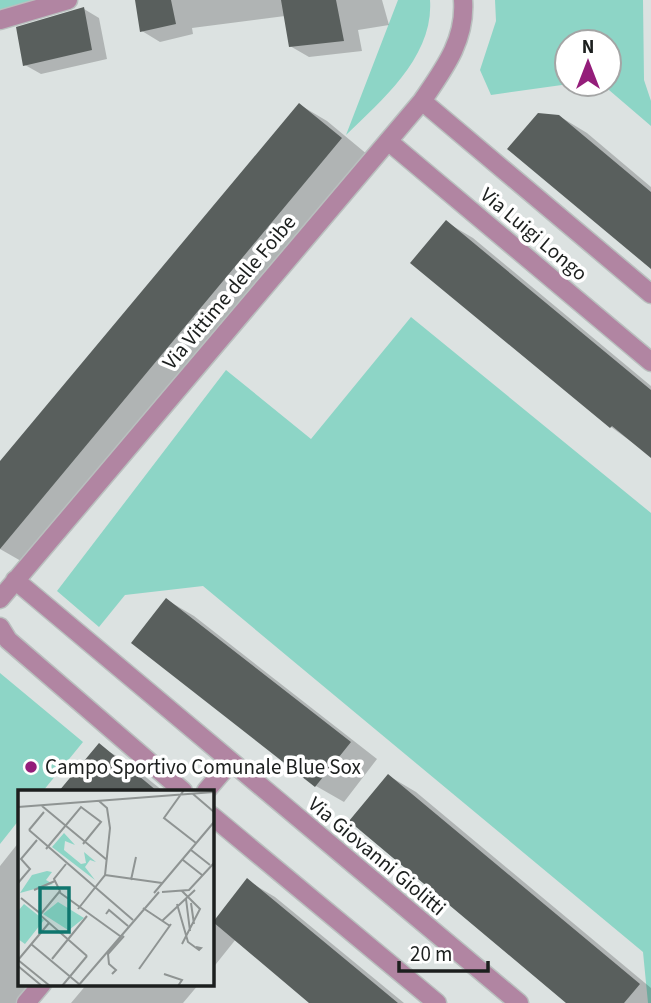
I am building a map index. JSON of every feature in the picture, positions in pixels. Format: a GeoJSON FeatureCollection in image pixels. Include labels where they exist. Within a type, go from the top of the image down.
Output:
{"type":"FeatureCollection","features":[{"type":"Feature","properties":{"kind":"street"},"geometry":{"type":"LineString","coordinates":[[0,20],[68,0]]}},
{"type":"Feature","properties":{"kind":"street","name":"Via Vittime delle Foibe"},"geometry":{"type":"LineString","coordinates":[[1,595],[422,101],[452,58],[460,36],[463,0]]}},
{"type":"Feature","properties":{"kind":"street","name":"Via Luigi Longo"},"geometry":{"type":"LineString","coordinates":[[422,101],[651,294]]}},
{"type":"Feature","properties":{"kind":"street","name":"Via Luigi Longo"},"geometry":{"type":"LineString","coordinates":[[388,141],[651,362]]}},
{"type":"Feature","properties":{"kind":"street","name":"Via Giovanni Giolitti"},"geometry":{"type":"LineString","coordinates":[[15,580],[519,1003]]}},
{"type":"Feature","properties":{"kind":"street"},"geometry":{"type":"LineString","coordinates":[[0,627],[8,640],[182,790]]}},
{"type":"Feature","properties":{"kind":"street"},"geometry":{"type":"LineString","coordinates":[[207,790],[230,763]]}},
{"type":"Feature","properties":{"kind":"street"},"geometry":{"type":"LineString","coordinates":[[214,818],[437,1003]]}},
{"type":"Feature","properties":{"kind":"street"},"geometry":{"type":"LineString","coordinates":[[26,1003],[41,986]]}},
{"type":"Feature","properties":{"kind":"green space"},"geometry":{"type":"Polygon","coordinates":[[[0,0],[58,0],[0,19],[0,0]]]}},
{"type":"Feature","properties":{"kind":"green space"},"geometry":{"type":"Polygon","coordinates":[[[398,0],[430,0],[424,40],[415,58],[390,91],[346,135],[398,0]]]}},
{"type":"Feature","properties":{"kind":"green space"},"geometry":{"type":"Polygon","coordinates":[[[495,0],[643,0],[644,80],[651,101],[651,126],[618,98],[623,98],[623,28],[553,28],[553,86],[491,95],[480,70],[496,21],[495,0]]]}},
{"type":"Feature","properties":{"kind":"green space"},"geometry":{"type":"Polygon","coordinates":[[[411,317],[651,513],[651,1003],[648,1003],[643,952],[203,586],[125,595],[99,627],[57,591],[226,370],[311,439],[411,317]]]}},
{"type":"Feature","properties":{"kind":"green space","name":"Campo Sportivo Comunale Blue Sox"},"geometry":{"type":"Polygon","coordinates":[[[0,673],[83,742],[44,790],[18,790],[18,821],[0,844],[0,673]]]}},
{"type":"Feature","properties":{"kind":"building"},"geometry":{"type":"Polygon","coordinates":[[[135,0],[171,0],[176,24],[140,32],[135,0]]]}},
{"type":"Feature","properties":{"kind":"building"},"geometry":{"type":"Polygon","coordinates":[[[281,0],[336,0],[344,41],[289,47],[281,0]]]}},
{"type":"Feature","properties":{"kind":"building"},"geometry":{"type":"Polygon","coordinates":[[[84,7],[92,50],[23,66],[16,27],[84,7]]]}},
{"type":"Feature","properties":{"kind":"building"},"geometry":{"type":"Polygon","coordinates":[[[299,103],[342,138],[0,549],[0,461],[299,103]]]}},
{"type":"Feature","properties":{"kind":"building"},"geometry":{"type":"Polygon","coordinates":[[[538,113],[559,115],[651,192],[651,269],[507,149],[538,113]]]}},
{"type":"Feature","properties":{"kind":"building"},"geometry":{"type":"Polygon","coordinates":[[[446,220],[651,390],[651,458],[612,426],[610,428],[410,263],[446,220]]]}},
{"type":"Feature","properties":{"kind":"building"},"geometry":{"type":"Polygon","coordinates":[[[166,598],[351,742],[315,787],[131,643],[166,598]]]}},
{"type":"Feature","properties":{"kind":"building"},"geometry":{"type":"Polygon","coordinates":[[[99,743],[156,790],[60,790],[99,743]]]}},
{"type":"Feature","properties":{"kind":"building"},"geometry":{"type":"Polygon","coordinates":[[[388,774],[640,984],[624,1003],[566,1003],[349,821],[388,774]]]}},
{"type":"Feature","properties":{"kind":"building"},"geometry":{"type":"Polygon","coordinates":[[[247,878],[398,1003],[309,1003],[214,921],[247,878]]]}},
{"type":"Feature","properties":{"kind":"place","name":"Campo Sportivo Comunale Blue Sox"},"geometry":{"type":"Point","coordinates":[31,767]}}]}
